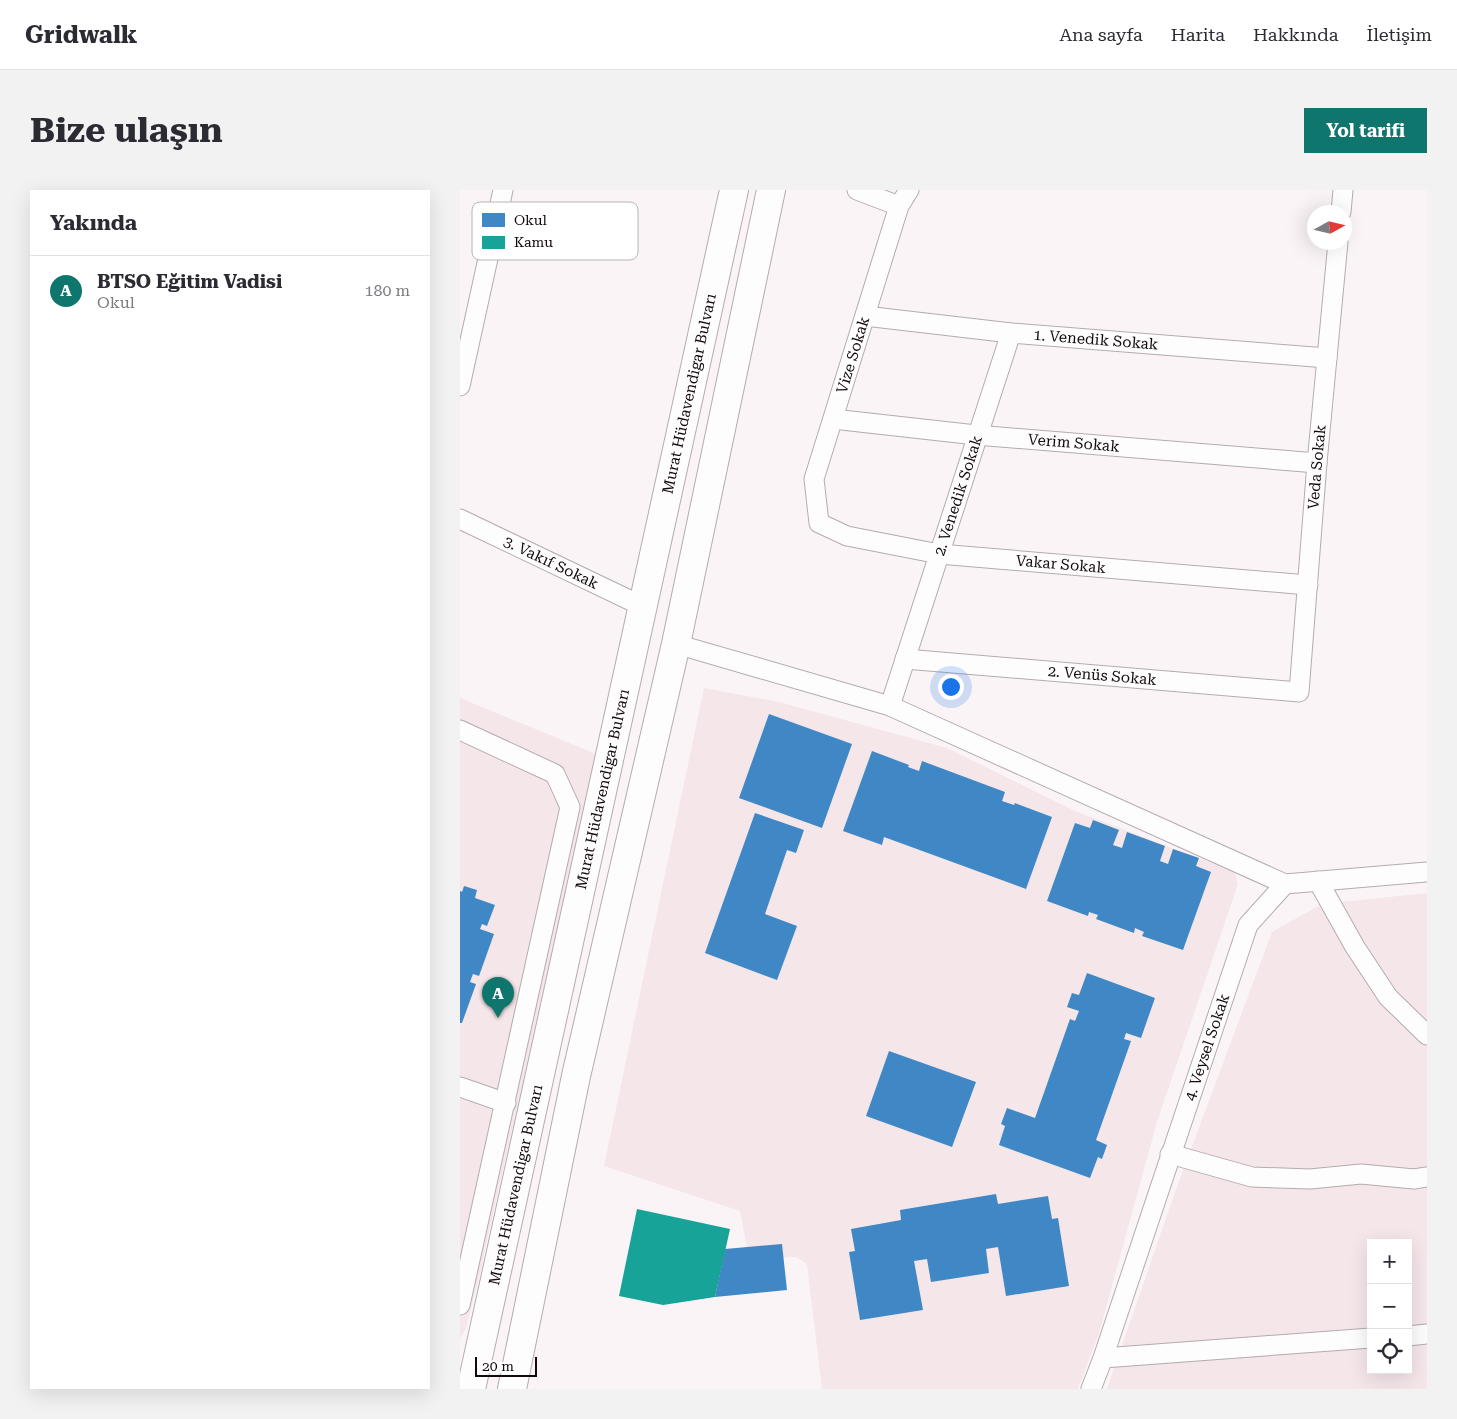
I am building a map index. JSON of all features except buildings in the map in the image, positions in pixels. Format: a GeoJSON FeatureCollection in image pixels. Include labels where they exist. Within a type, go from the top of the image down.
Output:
{"type":"FeatureCollection","features":[{"type":"Feature","properties":{"kind":"main road","name":"Murat Hüdavendigar Bulvarı"},"geometry":{"type":"LineString","coordinates":[[470,1389],[644,607],[734,190]]}},
{"type":"Feature","properties":{"kind":"main road"},"geometry":{"type":"LineString","coordinates":[[512,1389],[576,1076],[676,644],[771,190]]}},
{"type":"Feature","properties":{"kind":"street"},"geometry":{"type":"LineString","coordinates":[[857,190],[904,198]]}},
{"type":"Feature","properties":{"kind":"street"},"geometry":{"type":"LineString","coordinates":[[1342,205],[1343,190]]}},
{"type":"Feature","properties":{"kind":"street","name":"Vize Sokak"},"geometry":{"type":"LineString","coordinates":[[819,523],[814,479],[904,198]]}},
{"type":"Feature","properties":{"kind":"street","name":"Veda Sokak"},"geometry":{"type":"LineString","coordinates":[[1299,692],[1316,463],[1337,250]]}},
{"type":"Feature","properties":{"kind":"street"},"geometry":{"type":"LineString","coordinates":[[460,386],[488,260]]}},
{"type":"Feature","properties":{"kind":"street","name":"1. Venedik Sokak"},"geometry":{"type":"LineString","coordinates":[[865,316],[1011,333],[1327,358]]}},
{"type":"Feature","properties":{"kind":"street","name":"2. Venedik Sokak"},"geometry":{"type":"LineString","coordinates":[[890,706],[976,435],[1011,333]]}},
{"type":"Feature","properties":{"kind":"street","name":"Verim Sokak"},"geometry":{"type":"LineString","coordinates":[[833,419],[976,435],[1316,463]]}},
{"type":"Feature","properties":{"kind":"street","name":"3. Vakıf Sokak"},"geometry":{"type":"LineString","coordinates":[[460,519],[644,607]]}},
{"type":"Feature","properties":{"kind":"street","name":"Vakar Sokak"},"geometry":{"type":"LineString","coordinates":[[819,523],[847,536],[939,554],[1308,585]]}},
{"type":"Feature","properties":{"kind":"street"},"geometry":{"type":"LineString","coordinates":[[676,644],[890,706],[1285,884],[1427,872]]}},
{"type":"Feature","properties":{"kind":"street","name":"2. Venüs Sokak"},"geometry":{"type":"LineString","coordinates":[[905,659],[1299,692]]}},
{"type":"Feature","properties":{"kind":"street"},"geometry":{"type":"LineString","coordinates":[[460,730],[555,774],[570,807],[460,1305]]}},
{"type":"Feature","properties":{"kind":"street"},"geometry":{"type":"LineString","coordinates":[[1318,880],[1355,947],[1388,997],[1427,1035]]}},
{"type":"Feature","properties":{"kind":"street","name":"4. Veysel Sokak"},"geometry":{"type":"LineString","coordinates":[[1090,1389],[1103,1358],[1248,925],[1285,884]]}},
{"type":"Feature","properties":{"kind":"street"},"geometry":{"type":"LineString","coordinates":[[460,1087],[506,1103]]}},
{"type":"Feature","properties":{"kind":"street"},"geometry":{"type":"LineString","coordinates":[[1170,1154],[1252,1177],[1310,1179],[1361,1174],[1414,1179],[1427,1177]]}},
{"type":"Feature","properties":{"kind":"street"},"geometry":{"type":"LineString","coordinates":[[1412,1336],[1427,1334]]}},
{"type":"Feature","properties":{"kind":"street"},"geometry":{"type":"LineString","coordinates":[[1103,1358],[1367,1338]]}},
{"type":"Feature","properties":{"kind":"shaded area"},"geometry":{"type":"Polygon","coordinates":[[[704,688],[779,702],[947,748],[1075,811],[1235,872],[1238,884],[1157,1122],[1099,1333],[1078,1389],[822,1389],[807,1264],[796,1257],[749,1258],[740,1211],[604,1166],[704,688]]]}},
{"type":"Feature","properties":{"kind":"shaded area"},"geometry":{"type":"Polygon","coordinates":[[[460,698],[596,754],[478,1282],[466,1328],[460,1339],[460,698]]]}},
{"type":"Feature","properties":{"kind":"shaded area"},"geometry":{"type":"Polygon","coordinates":[[[1427,893],[1427,1389],[1107,1389],[1175,1192],[1272,932],[1322,904],[1427,893]]]}},
{"type":"Feature","properties":{"kind":"place","name":"BTSO Eğitim Vadisi"},"geometry":{"type":"Point","coordinates":[498,1018]}}]}
